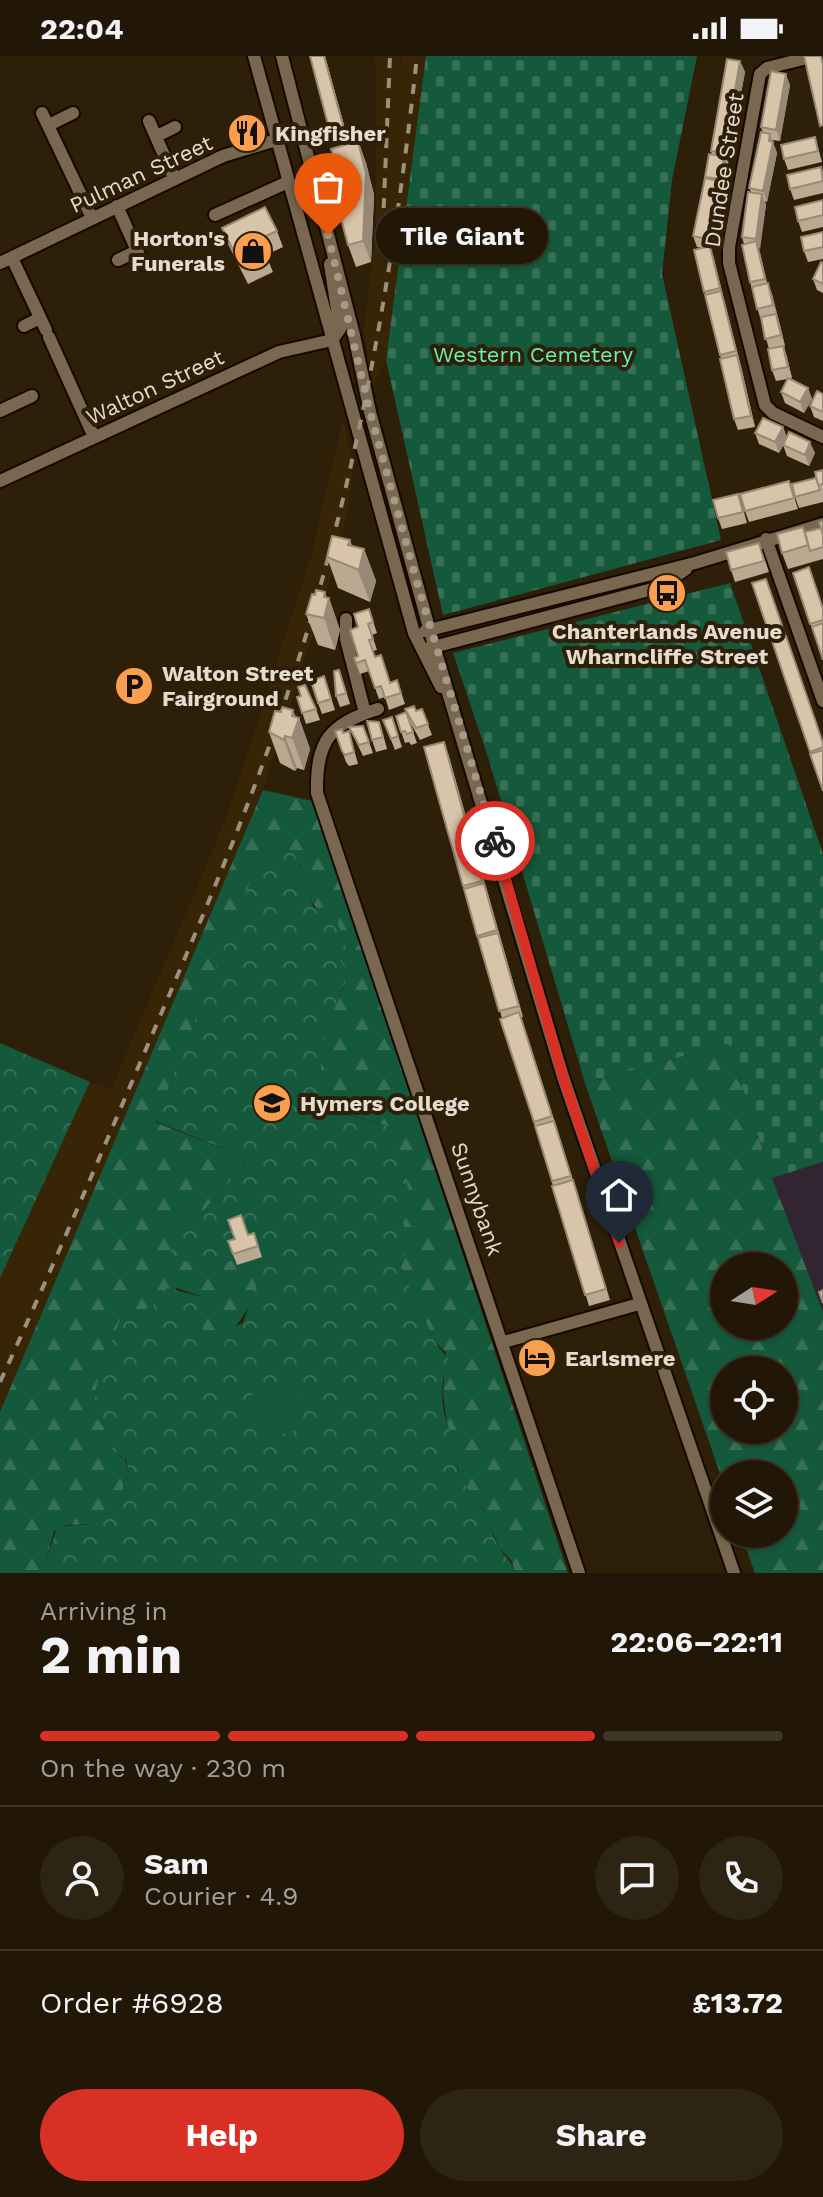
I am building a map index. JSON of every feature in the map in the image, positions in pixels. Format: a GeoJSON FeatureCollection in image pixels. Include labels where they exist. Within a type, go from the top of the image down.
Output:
{"type":"FeatureCollection","features":[{"type":"Feature","properties":{"kind":"street"},"geometry":{"type":"LineString","coordinates":[[254,56],[414,633],[428,649],[454,711],[564,1080],[734,1573]]}},
{"type":"Feature","properties":{"kind":"street"},"geometry":{"type":"LineString","coordinates":[[282,56],[370,412],[430,629],[428,649]]}},
{"type":"Feature","properties":{"kind":"street","name":"Dundee Street"},"geometry":{"type":"LineString","coordinates":[[815,56],[767,68],[760,74],[729,255],[765,405],[773,413],[823,437]]}},
{"type":"Feature","properties":{"kind":"street"},"geometry":{"type":"LineString","coordinates":[[42,113],[92,218]]}},
{"type":"Feature","properties":{"kind":"street"},"geometry":{"type":"LineString","coordinates":[[49,125],[73,113]]}},
{"type":"Feature","properties":{"kind":"street"},"geometry":{"type":"LineString","coordinates":[[149,121],[174,178]]}},
{"type":"Feature","properties":{"kind":"street"},"geometry":{"type":"LineString","coordinates":[[157,136],[175,127]]}},
{"type":"Feature","properties":{"kind":"street","name":"Pulman Street"},"geometry":{"type":"LineString","coordinates":[[6,260],[223,156],[303,132]]}},
{"type":"Feature","properties":{"kind":"street"},"geometry":{"type":"LineString","coordinates":[[215,215],[288,182]]}},
{"type":"Feature","properties":{"kind":"street"},"geometry":{"type":"LineString","coordinates":[[117,206],[143,264]]}},
{"type":"Feature","properties":{"kind":"street"},"geometry":{"type":"LineString","coordinates":[[328,235],[331,280],[340,329],[332,340]]}},
{"type":"Feature","properties":{"kind":"street"},"geometry":{"type":"LineString","coordinates":[[118,260],[137,251]]}},
{"type":"Feature","properties":{"kind":"street"},"geometry":{"type":"LineString","coordinates":[[6,260],[45,328],[94,437]]}},
{"type":"Feature","properties":{"kind":"street"},"geometry":{"type":"LineString","coordinates":[[24,326],[45,328]]}},
{"type":"Feature","properties":{"kind":"street","name":"Walton Street"},"geometry":{"type":"LineString","coordinates":[[0,481],[279,352],[332,340]]}},
{"type":"Feature","properties":{"kind":"street"},"geometry":{"type":"LineString","coordinates":[[0,411],[32,396]]}},
{"type":"Feature","properties":{"kind":"street"},"geometry":{"type":"LineString","coordinates":[[414,633],[695,563],[823,524]]}},
{"type":"Feature","properties":{"kind":"street"},"geometry":{"type":"LineString","coordinates":[[766,539],[823,701]]}},
{"type":"Feature","properties":{"kind":"street"},"geometry":{"type":"LineString","coordinates":[[428,649],[660,587],[695,563]]}},
{"type":"Feature","properties":{"kind":"street","name":"Sunnybank"},"geometry":{"type":"LineString","coordinates":[[347,613],[346,639],[372,711],[330,732],[320,751],[317,793],[504,1342],[579,1573]]}},
{"type":"Feature","properties":{"kind":"street"},"geometry":{"type":"LineString","coordinates":[[504,1342],[639,1304]]}},
{"type":"Feature","properties":{"kind":"shaded area"},"geometry":{"type":"Polygon","coordinates":[[[375,56],[399,56],[401,63],[402,56],[426,56],[386,360],[374,385],[364,333],[376,226],[375,56]]]}},
{"type":"Feature","properties":{"kind":"shaded area"},"geometry":{"type":"Polygon","coordinates":[[[343,418],[354,469],[341,546],[263,790],[0,1412],[0,1278],[90,1082],[111,1090],[227,816],[311,557],[343,418]]]}},
{"type":"Feature","properties":{"kind":"shaded area"},"geometry":{"type":"Polygon","coordinates":[[[823,1162],[823,1312],[772,1178],[823,1162]]]}},
{"type":"Feature","properties":{"kind":"green space","name":"Western Cemetery"},"geometry":{"type":"Polygon","coordinates":[[[426,56],[697,56],[672,180],[662,274],[721,540],[443,615],[386,360],[426,56]]]}},
{"type":"Feature","properties":{"kind":"green space"},"geometry":{"type":"Polygon","coordinates":[[[730,583],[823,854],[823,1162],[772,1178],[728,1044],[585,1083],[488,757],[453,653],[730,583]]]}},
{"type":"Feature","properties":{"kind":"green space"},"geometry":{"type":"Polygon","coordinates":[[[263,790],[313,801],[568,1573],[516,1573],[511,1560],[499,1547],[483,1509],[462,1486],[443,1393],[446,1352],[435,1342],[400,1266],[413,1227],[404,1227],[393,1206],[411,1198],[393,1146],[393,1128],[330,1109],[324,1090],[321,1056],[324,1040],[349,974],[340,961],[346,947],[304,889],[300,863],[155,1122],[242,1156],[244,1166],[200,1215],[179,1222],[171,1238],[171,1257],[196,1261],[210,1268],[235,1259],[237,1265],[251,1260],[257,1286],[248,1309],[222,1352],[211,1354],[203,1342],[203,1297],[177,1288],[152,1308],[124,1311],[104,1363],[94,1405],[111,1448],[125,1459],[129,1474],[123,1482],[124,1503],[92,1524],[67,1525],[54,1531],[44,1568],[30,1573],[0,1573],[0,1412],[263,790]]]}},
{"type":"Feature","properties":{"kind":"green space","name":"Hymers College"},"geometry":{"type":"Polygon","coordinates":[[[287,847],[296,858],[314,908],[324,907],[336,918],[346,947],[340,961],[349,974],[328,1025],[321,1056],[331,1110],[393,1128],[398,1134],[394,1146],[412,1199],[393,1206],[404,1227],[414,1227],[400,1266],[435,1342],[449,1360],[443,1382],[443,1405],[449,1428],[460,1446],[457,1456],[459,1474],[484,1512],[497,1543],[516,1573],[30,1573],[44,1567],[57,1527],[92,1524],[124,1503],[123,1482],[129,1474],[126,1459],[111,1448],[94,1405],[104,1362],[124,1311],[152,1308],[157,1296],[168,1288],[203,1297],[203,1342],[211,1354],[221,1352],[231,1328],[243,1323],[252,1299],[256,1276],[251,1260],[262,1256],[239,1250],[235,1259],[210,1268],[171,1257],[171,1238],[179,1222],[200,1215],[244,1166],[242,1156],[155,1121],[263,849],[287,847]]]}},
{"type":"Feature","properties":{"kind":"green space"},"geometry":{"type":"Polygon","coordinates":[[[0,1043],[90,1082],[0,1278],[0,1043]]]}},
{"type":"Feature","properties":{"kind":"green space"},"geometry":{"type":"Polygon","coordinates":[[[728,1044],[772,1178],[823,1312],[823,1573],[755,1573],[746,1548],[798,1548],[798,1460],[715,1460],[585,1083],[728,1044]]]}},
{"type":"Feature","properties":{"kind":"green space"},"geometry":{"type":"Polygon","coordinates":[[[291,1379],[305,1428],[265,1439],[251,1390],[291,1379]]]}},
{"type":"Feature","properties":{"kind":"building"},"geometry":{"type":"Polygon","coordinates":[[[310,56],[324,56],[344,129],[330,132],[310,56]]]}},
{"type":"Feature","properties":{"kind":"building"},"geometry":{"type":"Polygon","coordinates":[[[804,56],[821,56],[823,125],[820,126],[804,56]]]}},
{"type":"Feature","properties":{"kind":"building"},"geometry":{"type":"Polygon","coordinates":[[[727,59],[740,61],[724,153],[711,151],[727,59]]]}},
{"type":"Feature","properties":{"kind":"building"},"geometry":{"type":"Polygon","coordinates":[[[771,71],[786,74],[776,130],[761,127],[771,71]]]}},
{"type":"Feature","properties":{"kind":"building"},"geometry":{"type":"Polygon","coordinates":[[[761,132],[770,134],[769,141],[773,142],[763,191],[749,188],[761,132]]]}},
{"type":"Feature","properties":{"kind":"building"},"geometry":{"type":"Polygon","coordinates":[[[815,137],[818,151],[784,159],[781,145],[815,137]]]}},
{"type":"Feature","properties":{"kind":"building"},"geometry":{"type":"Polygon","coordinates":[[[358,141],[366,174],[363,241],[348,245],[339,211],[345,199],[331,149],[358,141]]]}},
{"type":"Feature","properties":{"kind":"building"},"geometry":{"type":"Polygon","coordinates":[[[709,154],[724,156],[720,179],[705,177],[709,154]]]}},
{"type":"Feature","properties":{"kind":"building"},"geometry":{"type":"Polygon","coordinates":[[[821,167],[823,181],[790,189],[787,175],[821,167]]]}},
{"type":"Feature","properties":{"kind":"building"},"geometry":{"type":"Polygon","coordinates":[[[705,178],[719,181],[707,239],[693,236],[705,178]]]}},
{"type":"Feature","properties":{"kind":"building"},"geometry":{"type":"Polygon","coordinates":[[[748,192],[762,194],[756,239],[742,237],[748,192]]]}},
{"type":"Feature","properties":{"kind":"building"},"geometry":{"type":"Polygon","coordinates":[[[823,200],[823,215],[798,221],[795,207],[823,200]]]}},
{"type":"Feature","properties":{"kind":"building"},"geometry":{"type":"Polygon","coordinates":[[[265,207],[277,231],[259,239],[267,256],[242,268],[222,228],[265,207]]]}},
{"type":"Feature","properties":{"kind":"building"},"geometry":{"type":"Polygon","coordinates":[[[823,232],[823,247],[804,251],[801,237],[823,232]]]}},
{"type":"Feature","properties":{"kind":"building"},"geometry":{"type":"Polygon","coordinates":[[[756,241],[765,279],[750,282],[742,245],[756,241]]]}},
{"type":"Feature","properties":{"kind":"building"},"geometry":{"type":"Polygon","coordinates":[[[710,246],[720,288],[704,292],[694,250],[710,246]]]}},
{"type":"Feature","properties":{"kind":"building"},"geometry":{"type":"Polygon","coordinates":[[[823,263],[823,284],[813,279],[823,263]]]}},
{"type":"Feature","properties":{"kind":"building"},"geometry":{"type":"Polygon","coordinates":[[[768,283],[773,305],[757,309],[752,287],[768,283]]]}},
{"type":"Feature","properties":{"kind":"building"},"geometry":{"type":"Polygon","coordinates":[[[721,291],[736,351],[720,355],[705,295],[721,291]]]}},
{"type":"Feature","properties":{"kind":"building"},"geometry":{"type":"Polygon","coordinates":[[[776,314],[781,335],[765,339],[761,317],[776,314]]]}},
{"type":"Feature","properties":{"kind":"building"},"geometry":{"type":"Polygon","coordinates":[[[783,346],[788,367],[772,370],[768,349],[783,346]]]}},
{"type":"Feature","properties":{"kind":"building"},"geometry":{"type":"Polygon","coordinates":[[[737,355],[751,416],[734,419],[720,359],[737,355]]]}},
{"type":"Feature","properties":{"kind":"building"},"geometry":{"type":"Polygon","coordinates":[[[788,378],[808,388],[800,402],[781,392],[788,378]]]}},
{"type":"Feature","properties":{"kind":"building"},"geometry":{"type":"Polygon","coordinates":[[[817,391],[823,394],[823,412],[810,406],[817,391]]]}},
{"type":"Feature","properties":{"kind":"building"},"geometry":{"type":"Polygon","coordinates":[[[763,418],[783,427],[775,442],[755,433],[763,418]]]}},
{"type":"Feature","properties":{"kind":"building"},"geometry":{"type":"Polygon","coordinates":[[[789,432],[810,442],[805,455],[783,445],[789,432]]]}},
{"type":"Feature","properties":{"kind":"building"},"geometry":{"type":"Polygon","coordinates":[[[823,470],[823,484],[818,485],[815,472],[823,470]]]}},
{"type":"Feature","properties":{"kind":"building"},"geometry":{"type":"Polygon","coordinates":[[[816,478],[820,490],[795,497],[792,484],[816,478]]]}},
{"type":"Feature","properties":{"kind":"building"},"geometry":{"type":"Polygon","coordinates":[[[789,481],[794,498],[745,511],[740,494],[789,481]]]}},
{"type":"Feature","properties":{"kind":"building"},"geometry":{"type":"Polygon","coordinates":[[[738,494],[743,512],[718,518],[713,500],[738,494]]]}},
{"type":"Feature","properties":{"kind":"building"},"geometry":{"type":"Polygon","coordinates":[[[803,527],[808,545],[782,553],[777,534],[803,527]]]}},
{"type":"Feature","properties":{"kind":"building"},"geometry":{"type":"Polygon","coordinates":[[[821,528],[823,547],[810,551],[805,532],[821,528]]]}},
{"type":"Feature","properties":{"kind":"building"},"geometry":{"type":"Polygon","coordinates":[[[332,536],[350,540],[348,545],[364,549],[359,570],[327,557],[332,536]]]}},
{"type":"Feature","properties":{"kind":"building"},"geometry":{"type":"Polygon","coordinates":[[[759,543],[764,561],[731,570],[726,552],[759,543]]]}},
{"type":"Feature","properties":{"kind":"building"},"geometry":{"type":"Polygon","coordinates":[[[809,567],[823,609],[823,620],[810,624],[793,573],[809,567]]]}},
{"type":"Feature","properties":{"kind":"building"},"geometry":{"type":"Polygon","coordinates":[[[766,579],[785,634],[771,639],[752,583],[766,579]]]}},
{"type":"Feature","properties":{"kind":"building"},"geometry":{"type":"Polygon","coordinates":[[[316,590],[325,592],[324,597],[329,598],[324,618],[306,614],[316,590]]]}},
{"type":"Feature","properties":{"kind":"building"},"geometry":{"type":"Polygon","coordinates":[[[369,609],[373,622],[368,624],[373,639],[369,640],[375,657],[381,655],[390,683],[397,680],[401,693],[385,698],[381,686],[375,688],[365,660],[356,663],[354,658],[358,656],[350,630],[358,627],[354,614],[369,609]]]}},
{"type":"Feature","properties":{"kind":"building"},"geometry":{"type":"Polygon","coordinates":[[[823,623],[823,660],[812,627],[823,623]]]}},
{"type":"Feature","properties":{"kind":"building"},"geometry":{"type":"Polygon","coordinates":[[[786,636],[823,743],[823,747],[810,752],[772,641],[786,636]]]}},
{"type":"Feature","properties":{"kind":"building"},"geometry":{"type":"Polygon","coordinates":[[[339,670],[346,693],[336,696],[334,671],[339,670]]]}},
{"type":"Feature","properties":{"kind":"building"},"geometry":{"type":"Polygon","coordinates":[[[324,676],[331,699],[318,703],[311,681],[324,676]]]}},
{"type":"Feature","properties":{"kind":"building"},"geometry":{"type":"Polygon","coordinates":[[[305,685],[316,709],[302,713],[297,697],[301,696],[298,687],[305,685]]]}},
{"type":"Feature","properties":{"kind":"building"},"geometry":{"type":"Polygon","coordinates":[[[414,706],[416,711],[422,709],[428,724],[416,728],[405,709],[414,706]]]}},
{"type":"Feature","properties":{"kind":"building"},"geometry":{"type":"Polygon","coordinates":[[[282,707],[293,710],[292,716],[299,718],[292,738],[285,736],[284,740],[269,732],[275,711],[281,712],[282,707]]]}},
{"type":"Feature","properties":{"kind":"building"},"geometry":{"type":"Polygon","coordinates":[[[406,712],[413,732],[407,734],[401,732],[396,716],[406,712]]]}},
{"type":"Feature","properties":{"kind":"building"},"geometry":{"type":"Polygon","coordinates":[[[392,717],[398,736],[391,739],[383,720],[392,717]]]}},
{"type":"Feature","properties":{"kind":"building"},"geometry":{"type":"Polygon","coordinates":[[[367,721],[379,722],[383,737],[372,740],[367,721]]]}},
{"type":"Feature","properties":{"kind":"building"},"geometry":{"type":"Polygon","coordinates":[[[363,726],[369,742],[359,745],[349,727],[363,726]]]}},
{"type":"Feature","properties":{"kind":"building"},"geometry":{"type":"Polygon","coordinates":[[[342,729],[343,733],[349,731],[354,752],[345,755],[335,731],[342,729]]]}},
{"type":"Feature","properties":{"kind":"building"},"geometry":{"type":"Polygon","coordinates":[[[444,742],[482,881],[463,886],[424,747],[444,742]]]}},
{"type":"Feature","properties":{"kind":"building"},"geometry":{"type":"Polygon","coordinates":[[[823,750],[823,791],[810,754],[823,750]]]}},
{"type":"Feature","properties":{"kind":"building"},"geometry":{"type":"Polygon","coordinates":[[[484,883],[497,930],[477,936],[464,889],[484,883]]]}},
{"type":"Feature","properties":{"kind":"building"},"geometry":{"type":"Polygon","coordinates":[[[498,933],[519,1006],[499,1011],[478,938],[498,933]]]}},
{"type":"Feature","properties":{"kind":"building"},"geometry":{"type":"Polygon","coordinates":[[[519,1012],[552,1116],[534,1122],[500,1019],[519,1012]]]}},
{"type":"Feature","properties":{"kind":"building"},"geometry":{"type":"Polygon","coordinates":[[[554,1121],[571,1176],[552,1181],[535,1126],[554,1121]]]}},
{"type":"Feature","properties":{"kind":"building"},"geometry":{"type":"Polygon","coordinates":[[[573,1180],[606,1289],[585,1295],[552,1186],[573,1180]]]}},
{"type":"Feature","properties":{"kind":"building"},"geometry":{"type":"Polygon","coordinates":[[[241,1215],[248,1235],[254,1233],[258,1246],[233,1254],[228,1241],[235,1239],[228,1220],[241,1215]]]}},
{"type":"Feature","properties":{"kind":"railway"},"geometry":{"type":"LineString","coordinates":[[382,248],[390,56]]}},
{"type":"Feature","properties":{"kind":"railway"},"geometry":{"type":"LineString","coordinates":[[0,1382],[79,1206],[208,902],[259,775],[289,689],[334,533],[370,376],[397,216],[417,56]]}},
{"type":"Feature","properties":{"kind":"way so far"},"geometry":{"type":"LineString","coordinates":[[328,235],[370,412],[434,646],[495,841]]}},
{"type":"Feature","properties":{"kind":"place","name":"Kingfisher"},"geometry":{"type":"Point","coordinates":[247,133]}},
{"type":"Feature","properties":{"kind":"place","name":"Tile Giant"},"geometry":{"type":"Point","coordinates":[328,235]}},
{"type":"Feature","properties":{"kind":"place","name":"Horton's Funerals"},"geometry":{"type":"Point","coordinates":[253,251]}},
{"type":"Feature","properties":{"kind":"place","name":"Chanterlands Avenue Wharncliffe Street"},"geometry":{"type":"Point","coordinates":[667,593]}},
{"type":"Feature","properties":{"kind":"place","name":"Walton Street Fairground"},"geometry":{"type":"Point","coordinates":[134,686]}},
{"type":"Feature","properties":{"kind":"place","name":"Hymers College"},"geometry":{"type":"Point","coordinates":[272,1103]}},
{"type":"Feature","properties":{"kind":"place","name":"Earlsmere"},"geometry":{"type":"Point","coordinates":[537,1358]}},
{"type":"Feature","properties":{"kind":"route"},"geometry":{"type":"LineString","coordinates":[[495,841],[564,1080],[619,1243]]}}]}
